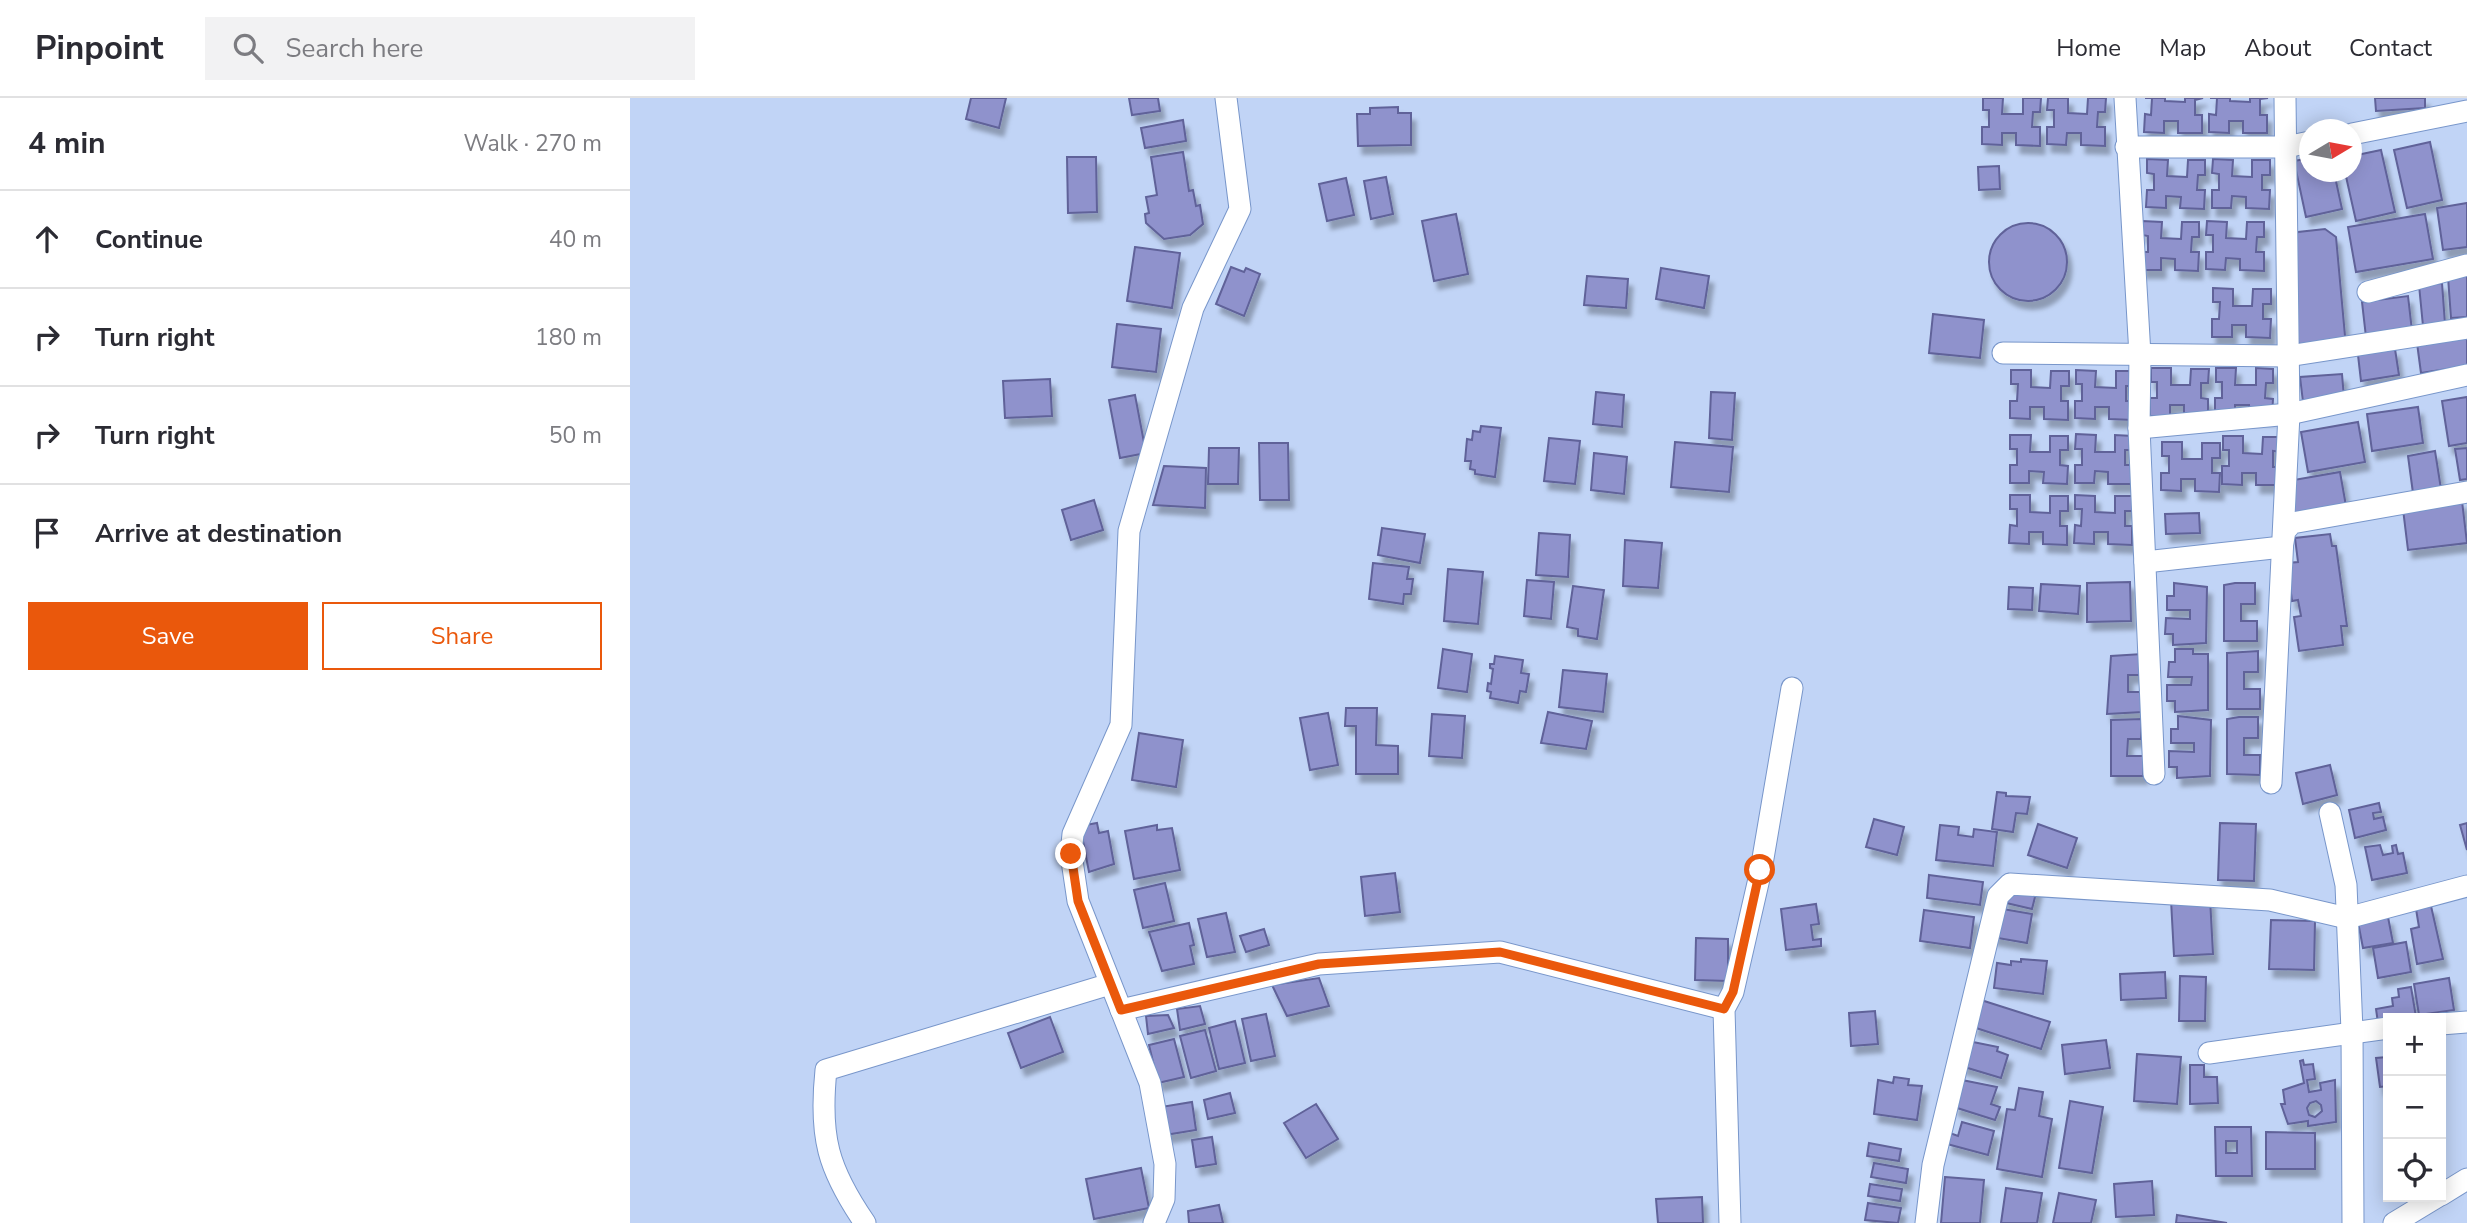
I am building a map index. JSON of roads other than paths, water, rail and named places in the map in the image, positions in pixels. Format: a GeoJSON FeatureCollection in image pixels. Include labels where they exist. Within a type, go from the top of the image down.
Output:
{"type":"FeatureCollection","features":[{"type":"Feature","properties":{"kind":"street"},"geometry":{"type":"LineString","coordinates":[[1154,1223],[1164,1199],[1165,1164],[1150,1083],[1078,901],[1071,854],[1073,834],[1121,725],[1129,531],[1193,308],[1240,209],[1226,98]]}},
{"type":"Feature","properties":{"kind":"street"},"geometry":{"type":"LineString","coordinates":[[2125,98],[2140,355],[2139,428],[2154,774]]}},
{"type":"Feature","properties":{"kind":"street"},"geometry":{"type":"LineString","coordinates":[[2271,783],[2289,414],[2285,98]]}},
{"type":"Feature","properties":{"kind":"street"},"geometry":{"type":"LineString","coordinates":[[2362,132],[2467,111]]}},
{"type":"Feature","properties":{"kind":"street"},"geometry":{"type":"LineString","coordinates":[[2126,147],[2286,147],[2299,144]]}},
{"type":"Feature","properties":{"kind":"street"},"geometry":{"type":"LineString","coordinates":[[2368,292],[2467,265]]}},
{"type":"Feature","properties":{"kind":"street"},"geometry":{"type":"LineString","coordinates":[[2003,354],[2288,356],[2467,328]]}},
{"type":"Feature","properties":{"kind":"street"},"geometry":{"type":"LineString","coordinates":[[2139,428],[2289,414],[2467,375]]}},
{"type":"Feature","properties":{"kind":"street"},"geometry":{"type":"LineString","coordinates":[[2282,547],[2286,531],[2292,523],[2467,492]]}},
{"type":"Feature","properties":{"kind":"street"},"geometry":{"type":"LineString","coordinates":[[2145,562],[2282,547]]}},
{"type":"Feature","properties":{"kind":"street"},"geometry":{"type":"LineString","coordinates":[[1730,1223],[1724,1009],[1733,992],[1760,870],[1792,688]]}},
{"type":"Feature","properties":{"kind":"street"},"geometry":{"type":"LineString","coordinates":[[2330,813],[2346,885],[2352,1031],[2353,1223]]}},
{"type":"Feature","properties":{"kind":"street"},"geometry":{"type":"LineString","coordinates":[[1926,1223],[1933,1165],[1998,896],[2010,884],[2270,900],[2347,918],[2467,886]]}},
{"type":"Feature","properties":{"kind":"street"},"geometry":{"type":"LineString","coordinates":[[1121,1010],[1319,964],[1500,952],[1724,1009]]}},
{"type":"Feature","properties":{"kind":"street"},"geometry":{"type":"LineString","coordinates":[[865,1223],[840,1186],[828,1154],[823,1098],[825,1070],[1110,984]]}},
{"type":"Feature","properties":{"kind":"street"},"geometry":{"type":"LineString","coordinates":[[2446,1024],[2467,1022]]}},
{"type":"Feature","properties":{"kind":"street"},"geometry":{"type":"LineString","coordinates":[[2208,1053],[2383,1028]]}},
{"type":"Feature","properties":{"kind":"street"},"geometry":{"type":"LineString","coordinates":[[2446,1192],[2467,1179]]}},
{"type":"Feature","properties":{"kind":"street"},"geometry":{"type":"LineString","coordinates":[[2394,1223],[2429,1202]]}}]}
